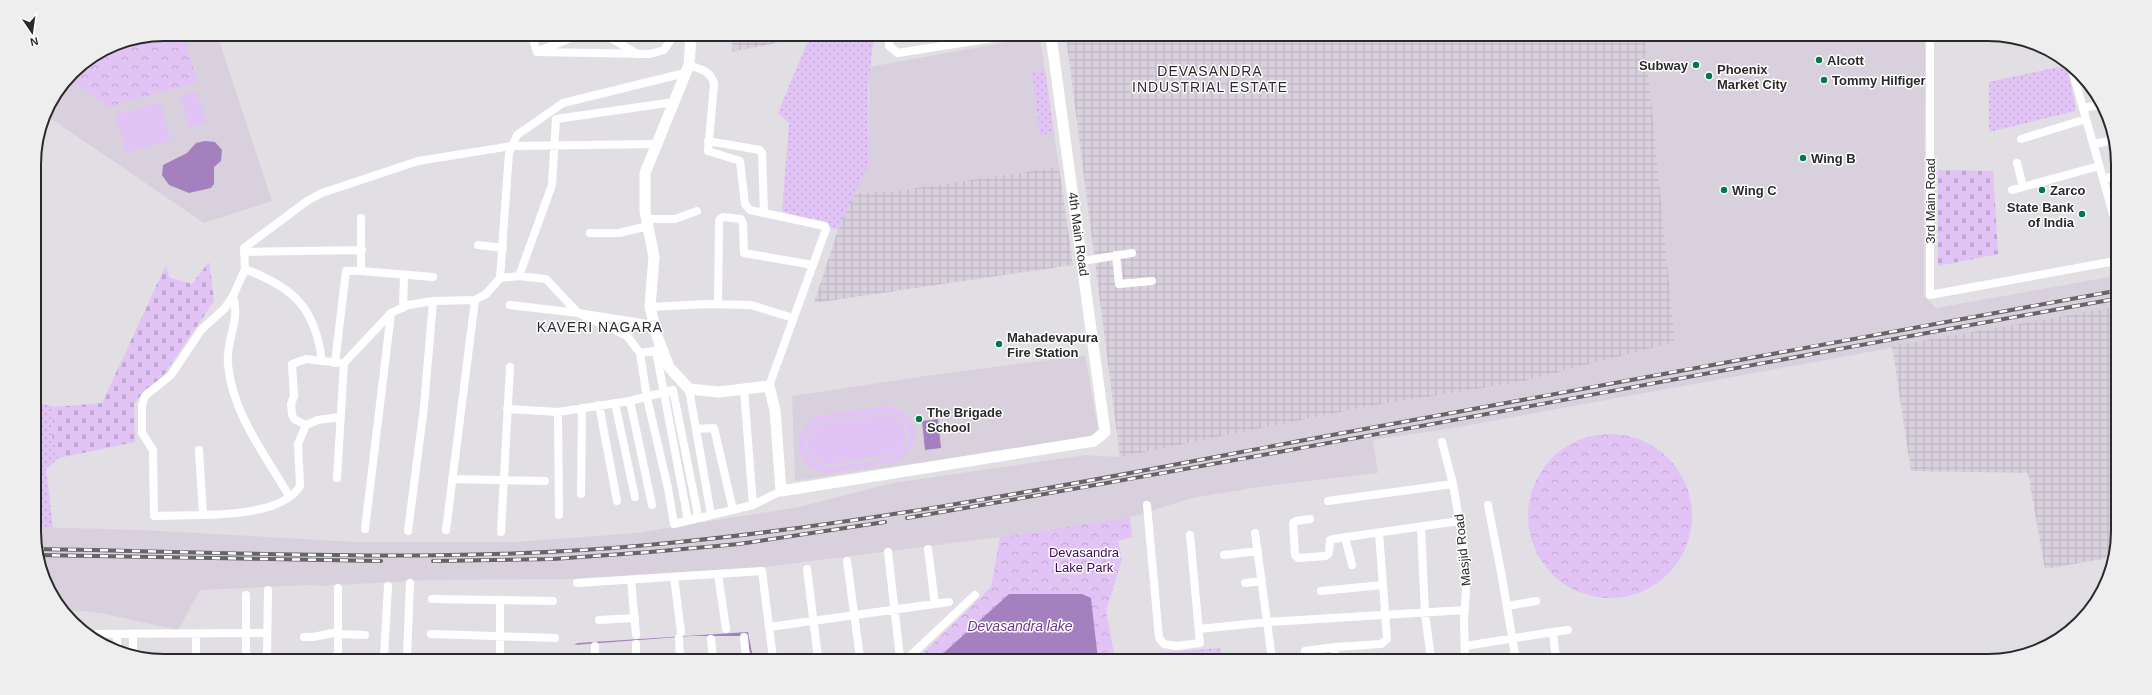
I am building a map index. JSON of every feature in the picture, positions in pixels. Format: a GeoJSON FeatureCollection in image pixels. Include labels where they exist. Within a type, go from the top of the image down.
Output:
{"type":"FeatureCollection","features":[{"type":"Feature","properties":{"kind":"street"},"geometry":{"type":"LineString","coordinates":[[534,41],[537,52]]}},
{"type":"Feature","properties":{"kind":"street"},"geometry":{"type":"LineString","coordinates":[[537,52],[564,41]]}},
{"type":"Feature","properties":{"kind":"street"},"geometry":{"type":"LineString","coordinates":[[616,41],[638,54]]}},
{"type":"Feature","properties":{"kind":"street"},"geometry":{"type":"LineString","coordinates":[[537,52],[638,54],[664,50],[670,41]]}},
{"type":"Feature","properties":{"kind":"street"},"geometry":{"type":"LineString","coordinates":[[688,520],[663,392],[658,348],[650,307],[654,257],[647,223],[645,173],[687,69],[690,41]]}},
{"type":"Feature","properties":{"kind":"street"},"geometry":{"type":"LineString","coordinates":[[889,41],[889,46],[898,53],[974,41]]}},
{"type":"Feature","properties":{"kind":"street","name":"4th Main Road"},"geometry":{"type":"LineString","coordinates":[[782,491],[1094,441],[1105,432],[1083,261],[1052,41]]}},
{"type":"Feature","properties":{"kind":"street","name":"3rd Main Road"},"geometry":{"type":"LineString","coordinates":[[1930,41],[1930,295],[2111,262]]}},
{"type":"Feature","properties":{"kind":"street"},"geometry":{"type":"LineString","coordinates":[[337,478],[344,363],[391,313],[403,308],[433,301],[475,300],[486,294],[500,278],[509,153],[517,135],[563,103],[687,69],[710,73],[713,77],[714,84],[708,151],[712,154],[740,161],[744,204],[750,210],[825,226],[826,232],[792,318],[769,386],[775,410],[778,433],[782,491],[753,505],[674,524],[668,488],[647,398],[640,352],[627,336],[578,313],[546,279],[519,276],[500,278]]}},
{"type":"Feature","properties":{"kind":"street"},"geometry":{"type":"LineString","coordinates":[[2077,80],[2083,108],[2099,166],[2103,179],[2111,195]]}},
{"type":"Feature","properties":{"kind":"street"},"geometry":{"type":"LineString","coordinates":[[519,276],[552,185],[556,119],[674,102]]}},
{"type":"Feature","properties":{"kind":"street"},"geometry":{"type":"LineString","coordinates":[[2083,108],[2096,105]]}},
{"type":"Feature","properties":{"kind":"street"},"geometry":{"type":"LineString","coordinates":[[2021,139],[2086,119]]}},
{"type":"Feature","properties":{"kind":"street"},"geometry":{"type":"LineString","coordinates":[[708,141],[760,150],[763,166],[764,213]]}},
{"type":"Feature","properties":{"kind":"street"},"geometry":{"type":"LineString","coordinates":[[2093,144],[2109,141]]}},
{"type":"Feature","properties":{"kind":"street"},"geometry":{"type":"LineString","coordinates":[[340,417],[318,420],[306,425],[298,444],[300,486],[289,496],[258,510],[241,513],[154,516],[153,450],[142,433],[142,405],[145,396],[171,375],[201,330],[234,296],[244,270],[244,248],[293,213],[307,201],[322,193],[418,161],[512,146],[657,144]]}},
{"type":"Feature","properties":{"kind":"street"},"geometry":{"type":"LineString","coordinates":[[2017,163],[2023,187]]}},
{"type":"Feature","properties":{"kind":"street"},"geometry":{"type":"LineString","coordinates":[[2012,190],[2099,166]]}},
{"type":"Feature","properties":{"kind":"street"},"geometry":{"type":"LineString","coordinates":[[2103,179],[2111,177]]}},
{"type":"Feature","properties":{"kind":"street"},"geometry":{"type":"LineString","coordinates":[[590,233],[619,233],[647,223],[675,219],[697,211]]}},
{"type":"Feature","properties":{"kind":"street"},"geometry":{"type":"LineString","coordinates":[[361,218],[362,271]]}},
{"type":"Feature","properties":{"kind":"street"},"geometry":{"type":"LineString","coordinates":[[718,304],[720,218],[741,219],[743,224],[744,253],[813,265]]}},
{"type":"Feature","properties":{"kind":"street"},"geometry":{"type":"LineString","coordinates":[[478,245],[503,248]]}},
{"type":"Feature","properties":{"kind":"street"},"geometry":{"type":"LineString","coordinates":[[244,252],[362,250]]}},
{"type":"Feature","properties":{"kind":"street"},"geometry":{"type":"LineString","coordinates":[[1083,261],[1132,253]]}},
{"type":"Feature","properties":{"kind":"street"},"geometry":{"type":"LineString","coordinates":[[1116,255],[1119,284],[1152,281]]}},
{"type":"Feature","properties":{"kind":"street"},"geometry":{"type":"LineString","coordinates":[[244,270],[278,284],[305,308],[316,332],[322,361]]}},
{"type":"Feature","properties":{"kind":"street"},"geometry":{"type":"LineString","coordinates":[[335,363],[346,271],[433,277]]}},
{"type":"Feature","properties":{"kind":"street"},"geometry":{"type":"LineString","coordinates":[[403,308],[404,275]]}},
{"type":"Feature","properties":{"kind":"street"},"geometry":{"type":"LineString","coordinates":[[234,296],[236,316],[227,356],[236,402],[246,426],[289,496]]}},
{"type":"Feature","properties":{"kind":"street"},"geometry":{"type":"LineString","coordinates":[[446,530],[475,300]]}},
{"type":"Feature","properties":{"kind":"street"},"geometry":{"type":"LineString","coordinates":[[408,531],[424,407],[433,301]]}},
{"type":"Feature","properties":{"kind":"street"},"geometry":{"type":"LineString","coordinates":[[650,307],[718,304],[751,305],[792,318]]}},
{"type":"Feature","properties":{"kind":"street"},"geometry":{"type":"LineString","coordinates":[[510,305],[578,313],[654,325]]}},
{"type":"Feature","properties":{"kind":"street"},"geometry":{"type":"LineString","coordinates":[[365,529],[391,313]]}},
{"type":"Feature","properties":{"kind":"street"},"geometry":{"type":"LineString","coordinates":[[640,352],[658,348]]}},
{"type":"Feature","properties":{"kind":"street"},"geometry":{"type":"LineString","coordinates":[[658,348],[669,367],[689,389],[711,515]]}},
{"type":"Feature","properties":{"kind":"street"},"geometry":{"type":"LineString","coordinates":[[306,425],[294,419],[292,415],[291,404],[294,396],[292,364],[306,359],[344,363]]}},
{"type":"Feature","properties":{"kind":"street"},"geometry":{"type":"LineString","coordinates":[[501,532],[510,367]]}},
{"type":"Feature","properties":{"kind":"street"},"geometry":{"type":"LineString","coordinates":[[689,389],[719,392],[769,386]]}},
{"type":"Feature","properties":{"kind":"street"},"geometry":{"type":"LineString","coordinates":[[507,409],[558,412],[647,398],[673,390],[697,518]]}},
{"type":"Feature","properties":{"kind":"street"},"geometry":{"type":"LineString","coordinates":[[744,390],[753,505]]}},
{"type":"Feature","properties":{"kind":"street"},"geometry":{"type":"LineString","coordinates":[[630,401],[652,505]]}},
{"type":"Feature","properties":{"kind":"street"},"geometry":{"type":"LineString","coordinates":[[615,403],[635,497]]}},
{"type":"Feature","properties":{"kind":"street"},"geometry":{"type":"LineString","coordinates":[[599,405],[617,501]]}},
{"type":"Feature","properties":{"kind":"street"},"geometry":{"type":"LineString","coordinates":[[581,494],[582,408]]}},
{"type":"Feature","properties":{"kind":"street"},"geometry":{"type":"LineString","coordinates":[[558,412],[560,515]]}},
{"type":"Feature","properties":{"kind":"street"},"geometry":{"type":"LineString","coordinates":[[696,429],[714,428],[733,510]]}},
{"type":"Feature","properties":{"kind":"street","name":"Masjid Road"},"geometry":{"type":"LineString","coordinates":[[1442,442],[1453,484],[1459,521],[1466,591],[1465,654]]}},
{"type":"Feature","properties":{"kind":"street"},"geometry":{"type":"LineString","coordinates":[[199,450],[203,514]]}},
{"type":"Feature","properties":{"kind":"street"},"geometry":{"type":"LineString","coordinates":[[452,479],[545,481]]}},
{"type":"Feature","properties":{"kind":"street"},"geometry":{"type":"LineString","coordinates":[[1328,501],[1453,484]]}},
{"type":"Feature","properties":{"kind":"street"},"geometry":{"type":"LineString","coordinates":[[668,488],[692,485]]}},
{"type":"Feature","properties":{"kind":"street"},"geometry":{"type":"LineString","coordinates":[[1147,505],[1159,638],[1164,644],[1176,646],[1200,643],[1190,535]]}},
{"type":"Feature","properties":{"kind":"street"},"geometry":{"type":"LineString","coordinates":[[1488,505],[1515,654]]}},
{"type":"Feature","properties":{"kind":"street"},"geometry":{"type":"LineString","coordinates":[[1310,519],[1296,521],[1293,524],[1295,555],[1298,558],[1326,556],[1330,553],[1330,540],[1459,521]]}},
{"type":"Feature","properties":{"kind":"street"},"geometry":{"type":"LineString","coordinates":[[1421,527],[1425,614],[1429,654]]}},
{"type":"Feature","properties":{"kind":"street"},"geometry":{"type":"LineString","coordinates":[[1255,533],[1271,654]]}},
{"type":"Feature","properties":{"kind":"street"},"geometry":{"type":"LineString","coordinates":[[1305,654],[1305,651],[1310,649],[1384,643],[1387,639],[1379,533]]}},
{"type":"Feature","properties":{"kind":"street"},"geometry":{"type":"LineString","coordinates":[[1345,537],[1352,565]]}},
{"type":"Feature","properties":{"kind":"street"},"geometry":{"type":"LineString","coordinates":[[928,549],[936,604]]}},
{"type":"Feature","properties":{"kind":"street"},"geometry":{"type":"LineString","coordinates":[[1224,555],[1258,551]]}},
{"type":"Feature","properties":{"kind":"street"},"geometry":{"type":"LineString","coordinates":[[888,552],[900,654]]}},
{"type":"Feature","properties":{"kind":"street"},"geometry":{"type":"LineString","coordinates":[[847,562],[859,654]]}},
{"type":"Feature","properties":{"kind":"street"},"geometry":{"type":"LineString","coordinates":[[807,569],[817,654]]}},
{"type":"Feature","properties":{"kind":"street"},"geometry":{"type":"LineString","coordinates":[[577,583],[762,571],[773,654]]}},
{"type":"Feature","properties":{"kind":"street"},"geometry":{"type":"LineString","coordinates":[[718,574],[726,629]]}},
{"type":"Feature","properties":{"kind":"street"},"geometry":{"type":"LineString","coordinates":[[674,577],[680,635],[680,654]]}},
{"type":"Feature","properties":{"kind":"street"},"geometry":{"type":"LineString","coordinates":[[631,580],[635,618],[636,654]]}},
{"type":"Feature","properties":{"kind":"street"},"geometry":{"type":"LineString","coordinates":[[1245,583],[1262,581]]}},
{"type":"Feature","properties":{"kind":"street"},"geometry":{"type":"LineString","coordinates":[[407,654],[410,583]]}},
{"type":"Feature","properties":{"kind":"street"},"geometry":{"type":"LineString","coordinates":[[1321,591],[1383,585]]}},
{"type":"Feature","properties":{"kind":"street"},"geometry":{"type":"LineString","coordinates":[[384,654],[388,586]]}},
{"type":"Feature","properties":{"kind":"street"},"geometry":{"type":"LineString","coordinates":[[338,588],[338,654]]}},
{"type":"Feature","properties":{"kind":"street"},"geometry":{"type":"LineString","coordinates":[[267,654],[268,590]]}},
{"type":"Feature","properties":{"kind":"street"},"geometry":{"type":"LineString","coordinates":[[246,595],[246,654]]}},
{"type":"Feature","properties":{"kind":"street"},"geometry":{"type":"LineString","coordinates":[[912,654],[975,595]]}},
{"type":"Feature","properties":{"kind":"street"},"geometry":{"type":"LineString","coordinates":[[432,599],[553,601]]}},
{"type":"Feature","properties":{"kind":"street"},"geometry":{"type":"LineString","coordinates":[[500,600],[500,654]]}},
{"type":"Feature","properties":{"kind":"street"},"geometry":{"type":"LineString","coordinates":[[1507,606],[1536,601]]}},
{"type":"Feature","properties":{"kind":"street"},"geometry":{"type":"LineString","coordinates":[[770,627],[949,602]]}},
{"type":"Feature","properties":{"kind":"street"},"geometry":{"type":"LineString","coordinates":[[1199,629],[1268,622],[1425,614],[1465,610]]}},
{"type":"Feature","properties":{"kind":"street"},"geometry":{"type":"LineString","coordinates":[[599,620],[635,618]]}},
{"type":"Feature","properties":{"kind":"street"},"geometry":{"type":"LineString","coordinates":[[1465,646],[1568,630]]}},
{"type":"Feature","properties":{"kind":"street"},"geometry":{"type":"LineString","coordinates":[[1553,632],[1556,654]]}},
{"type":"Feature","properties":{"kind":"street"},"geometry":{"type":"LineString","coordinates":[[97,634],[267,633]]}},
{"type":"Feature","properties":{"kind":"street"},"geometry":{"type":"LineString","coordinates":[[304,637],[338,633],[365,635]]}},
{"type":"Feature","properties":{"kind":"street"},"geometry":{"type":"LineString","coordinates":[[196,634],[196,654]]}},
{"type":"Feature","properties":{"kind":"street"},"geometry":{"type":"LineString","coordinates":[[431,634],[555,638]]}},
{"type":"Feature","properties":{"kind":"street"},"geometry":{"type":"LineString","coordinates":[[117,635],[117,645]]}},
{"type":"Feature","properties":{"kind":"street"},"geometry":{"type":"LineString","coordinates":[[133,635],[133,650]]}},
{"type":"Feature","properties":{"kind":"street"},"geometry":{"type":"LineString","coordinates":[[744,637],[746,654]]}},
{"type":"Feature","properties":{"kind":"street"},"geometry":{"type":"LineString","coordinates":[[711,639],[713,654]]}},
{"type":"Feature","properties":{"kind":"street"},"geometry":{"type":"LineString","coordinates":[[595,646],[595,654]]}},
{"type":"Feature","properties":{"kind":"street"},"geometry":{"type":"LineString","coordinates":[[1335,647],[1335,654]]}},
{"type":"Feature","properties":{"kind":"shaded area"},"geometry":{"type":"Polygon","coordinates":[[[219,41],[272,201],[204,223],[50,118],[57,102],[71,83],[83,71],[102,57],[132,45],[148,42],[219,41]]]}},
{"type":"Feature","properties":{"kind":"shaded area"},"geometry":{"type":"Polygon","coordinates":[[[733,41],[786,41],[732,52],[733,41]]]}},
{"type":"Feature","properties":{"kind":"shaded area"},"geometry":{"type":"Polygon","coordinates":[[[1012,41],[1041,41],[1059,167],[896,191],[855,193],[869,163],[869,67],[1012,41]]]}},
{"type":"Feature","properties":{"kind":"shaded area"},"geometry":{"type":"Polygon","coordinates":[[[1067,41],[1645,41],[1675,342],[1520,382],[1365,407],[1120,457],[1067,41]]]}},
{"type":"Feature","properties":{"kind":"shaded area"},"geometry":{"type":"Polygon","coordinates":[[[1645,41],[1925,41],[1924,296],[1936,308],[2111,277],[2111,308],[1448,429],[1373,440],[1378,473],[1266,486],[1192,498],[1131,517],[1000,537],[765,567],[569,579],[431,580],[200,590],[178,630],[100,613],[69,610],[54,586],[43,555],[41,527],[142,530],[357,542],[514,542],[636,533],[799,507],[892,483],[1086,455],[1120,457],[1365,407],[1520,382],[1675,342],[1645,41]]]}},
{"type":"Feature","properties":{"kind":"shaded area"},"geometry":{"type":"Polygon","coordinates":[[[1059,167],[1073,265],[814,303],[838,230],[855,193],[896,191],[1059,167]]]}},
{"type":"Feature","properties":{"kind":"shaded area"},"geometry":{"type":"Polygon","coordinates":[[[2111,308],[2111,531],[2108,558],[2045,569],[2028,473],[1911,471],[1892,346],[2111,308]]]}},
{"type":"Feature","properties":{"kind":"shaded area","name":"The Brigade School"},"geometry":{"type":"Polygon","coordinates":[[[1085,355],[1098,428],[1094,434],[1085,438],[795,481],[792,396],[918,377],[1085,355]]]}},
{"type":"Feature","properties":{"kind":"green space"},"geometry":{"type":"Polygon","coordinates":[[[186,41],[197,82],[108,107],[73,81],[89,66],[102,57],[117,50],[148,42],[186,41]]]}},
{"type":"Feature","properties":{"kind":"green space"},"geometry":{"type":"Polygon","coordinates":[[[808,41],[873,41],[868,87],[869,163],[838,230],[782,211],[789,123],[778,113],[808,41]]]}},
{"type":"Feature","properties":{"kind":"green space"},"geometry":{"type":"Polygon","coordinates":[[[2063,66],[2068,71],[2076,111],[1989,132],[1989,82],[2063,66]]]}},
{"type":"Feature","properties":{"kind":"green space"},"geometry":{"type":"Polygon","coordinates":[[[1045,70],[1054,133],[1040,135],[1032,72],[1045,70]]]}},
{"type":"Feature","properties":{"kind":"green space"},"geometry":{"type":"Polygon","coordinates":[[[197,91],[206,123],[188,127],[180,96],[197,91]]]}},
{"type":"Feature","properties":{"kind":"green space"},"geometry":{"type":"Polygon","coordinates":[[[160,102],[171,140],[126,153],[115,115],[160,102]]]}},
{"type":"Feature","properties":{"kind":"green space"},"geometry":{"type":"Polygon","coordinates":[[[1938,170],[1993,171],[1998,254],[1938,266],[1938,170]]]}},
{"type":"Feature","properties":{"kind":"green space"},"geometry":{"type":"Polygon","coordinates":[[[209,262],[214,301],[163,376],[145,390],[134,404],[135,442],[59,458],[52,436],[54,407],[102,403],[166,265],[169,277],[192,284],[209,262]]]}},
{"type":"Feature","properties":{"kind":"green space"},"geometry":{"type":"Polygon","coordinates":[[[41,403],[54,407],[52,436],[59,458],[46,469],[53,528],[41,527],[41,403]]]}},
{"type":"Feature","properties":{"kind":"green space"},"geometry":{"type":"Polygon","coordinates":[[[888,406],[906,415],[912,422],[915,437],[907,454],[899,461],[831,473],[819,471],[803,460],[799,443],[807,424],[816,416],[888,406]],[[888,412],[818,422],[811,428],[805,443],[809,456],[814,461],[822,465],[831,467],[867,462],[893,455],[903,449],[908,440],[908,429],[903,420],[888,412]]]}},
{"type":"Feature","properties":{"kind":"green space"},"geometry":{"type":"Polygon","coordinates":[[[887,414],[894,416],[904,424],[906,438],[901,449],[888,455],[831,464],[823,464],[811,456],[808,447],[808,438],[815,427],[819,424],[887,414]]]}},
{"type":"Feature","properties":{"kind":"green space"},"geometry":{"type":"Polygon","coordinates":[[[1610,434],[1641,440],[1668,458],[1686,485],[1692,516],[1686,547],[1668,574],[1641,592],[1610,598],[1579,592],[1552,574],[1534,547],[1528,516],[1534,485],[1552,458],[1579,440],[1610,434]]]}},
{"type":"Feature","properties":{"kind":"green space","name":"Devasandra Lake Park"},"geometry":{"type":"Polygon","coordinates":[[[1130,517],[1132,537],[1118,541],[1122,559],[1106,611],[1114,654],[1097,654],[1091,598],[1082,594],[1009,594],[942,654],[922,654],[991,587],[1000,537],[1130,517]]]}},
{"type":"Feature","properties":{"kind":"green space"},"geometry":{"type":"Polygon","coordinates":[[[1221,648],[1222,654],[1141,654],[1221,648]]]}},
{"type":"Feature","properties":{"kind":"water"},"geometry":{"type":"Polygon","coordinates":[[[205,141],[215,142],[222,150],[221,161],[214,167],[214,184],[211,188],[189,193],[169,185],[162,175],[163,165],[187,153],[196,143],[205,141]]]}},
{"type":"Feature","properties":{"kind":"water"},"geometry":{"type":"Polygon","coordinates":[[[938,419],[941,448],[925,450],[922,421],[938,419]]]}},
{"type":"Feature","properties":{"kind":"water","name":"Devasandra lake"},"geometry":{"type":"Polygon","coordinates":[[[1009,594],[1082,594],[1091,598],[1097,654],[942,654],[1009,594]]]}},
{"type":"Feature","properties":{"kind":"water"},"geometry":{"type":"Polygon","coordinates":[[[748,632],[752,654],[750,654],[750,651],[748,652],[746,636],[692,636],[574,645],[578,643],[748,632]]]}},
{"type":"Feature","properties":{"kind":"railway"},"geometry":{"type":"LineString","coordinates":[[42,549],[342,555],[495,554],[572,551],[648,545],[813,526],[896,514],[1060,486],[2111,292]]}},
{"type":"Feature","properties":{"kind":"railway"},"geometry":{"type":"LineString","coordinates":[[907,518],[1209,465],[2111,300]]}},
{"type":"Feature","properties":{"kind":"railway"},"geometry":{"type":"LineString","coordinates":[[433,561],[553,559],[650,552],[739,544],[885,522]]}},
{"type":"Feature","properties":{"kind":"railway"},"geometry":{"type":"LineString","coordinates":[[43,555],[381,561]]}},
{"type":"Feature","properties":{"kind":"place","name":"Alcott"},"geometry":{"type":"Point","coordinates":[1819,60]}},
{"type":"Feature","properties":{"kind":"place","name":"Subway"},"geometry":{"type":"Point","coordinates":[1696,65]}},
{"type":"Feature","properties":{"kind":"place","name":"Phoenix Market City"},"geometry":{"type":"Point","coordinates":[1709,76]}},
{"type":"Feature","properties":{"kind":"place","name":"Tommy Hilfiger"},"geometry":{"type":"Point","coordinates":[1824,80]}},
{"type":"Feature","properties":{"kind":"place","name":"Wing B"},"geometry":{"type":"Point","coordinates":[1803,158]}},
{"type":"Feature","properties":{"kind":"place","name":"Wing C"},"geometry":{"type":"Point","coordinates":[1724,190]}},
{"type":"Feature","properties":{"kind":"place","name":"Zarco"},"geometry":{"type":"Point","coordinates":[2042,190]}},
{"type":"Feature","properties":{"kind":"place","name":"State Bank of India"},"geometry":{"type":"Point","coordinates":[2082,214]}},
{"type":"Feature","properties":{"kind":"place","name":"Mahadevapura Fire Station"},"geometry":{"type":"Point","coordinates":[999,344]}},
{"type":"Feature","properties":{"kind":"place","name":"The Brigade School"},"geometry":{"type":"Point","coordinates":[919,419]}},
{"type":"Feature","properties":{"kind":"district","name":"DEVASANDRA INDUSTRIAL ESTATE"},"geometry":{"type":"Point","coordinates":[1210,80]}},
{"type":"Feature","properties":{"kind":"district","name":"KAVERI NAGARA"},"geometry":{"type":"Point","coordinates":[600,327]}}]}
